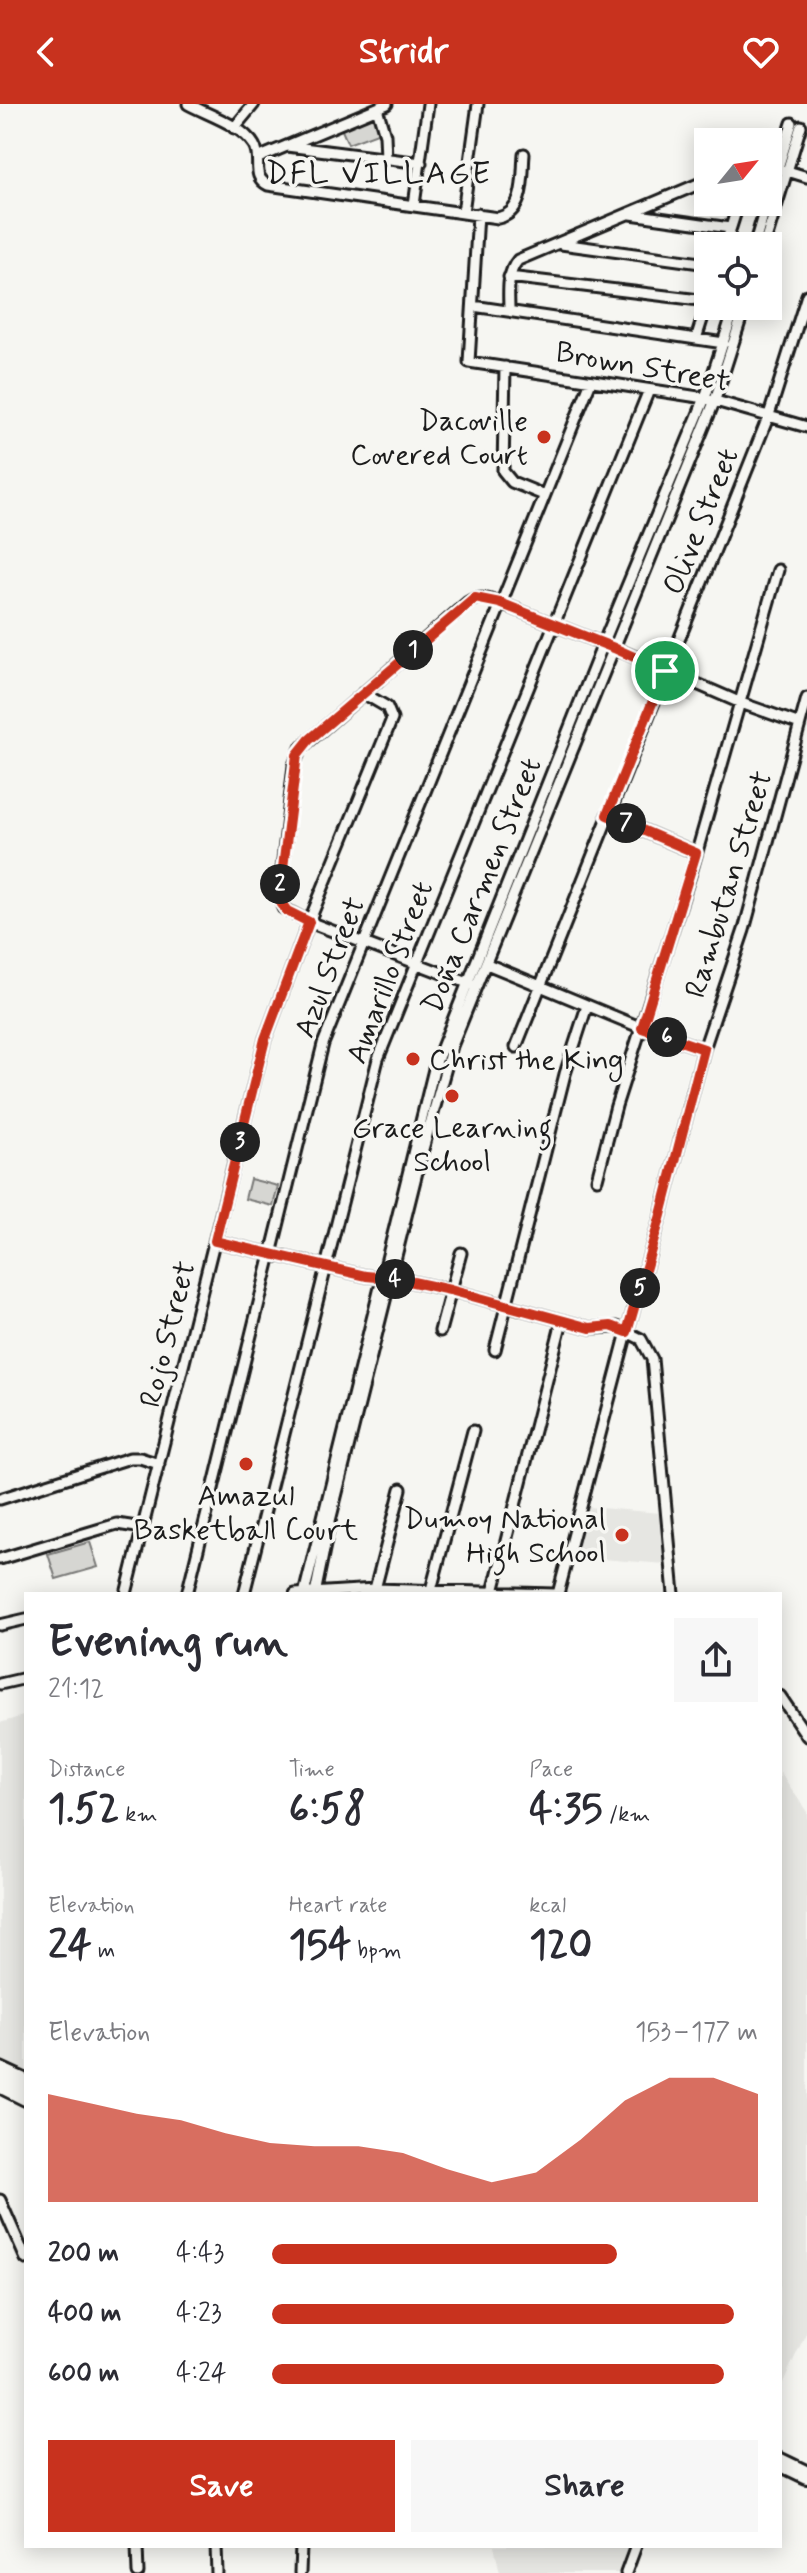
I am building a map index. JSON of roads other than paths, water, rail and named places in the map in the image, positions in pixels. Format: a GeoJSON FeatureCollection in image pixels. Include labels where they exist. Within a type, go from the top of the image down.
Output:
{"type":"FeatureCollection","features":[{"type":"Feature","properties":{"kind":"highway"},"geometry":{"type":"LineString","coordinates":[[0,2071],[24,2082]]}},
{"type":"Feature","properties":{"kind":"highway"},"geometry":{"type":"LineString","coordinates":[[0,2084],[24,2096]]}},
{"type":"Feature","properties":{"kind":"highway"},"geometry":{"type":"LineString","coordinates":[[782,2452],[807,2464]]}},
{"type":"Feature","properties":{"kind":"highway"},"geometry":{"type":"LineString","coordinates":[[782,2463],[807,2475]]}},
{"type":"Feature","properties":{"kind":"street"},"geometry":{"type":"LineString","coordinates":[[188,104],[234,128],[253,143],[258,158],[258,174],[268,185],[498,218],[513,211],[520,194],[524,154]]}},
{"type":"Feature","properties":{"kind":"street"},"geometry":{"type":"LineString","coordinates":[[234,128],[254,104]]}},
{"type":"Feature","properties":{"kind":"street"},"geometry":{"type":"LineString","coordinates":[[414,205],[428,104]]}},
{"type":"Feature","properties":{"kind":"street"},"geometry":{"type":"LineString","coordinates":[[463,212],[478,104]]}},
{"type":"Feature","properties":{"kind":"street"},"geometry":{"type":"LineString","coordinates":[[258,158],[382,106],[386,158]]}},
{"type":"Feature","properties":{"kind":"street"},"geometry":{"type":"LineString","coordinates":[[796,124],[782,170],[807,177]]}},
{"type":"Feature","properties":{"kind":"street"},"geometry":{"type":"LineString","coordinates":[[284,145],[421,163]]}},
{"type":"Feature","properties":{"kind":"street"},"geometry":{"type":"LineString","coordinates":[[509,310],[509,277],[518,260],[694,186]]}},
{"type":"Feature","properties":{"kind":"street"},"geometry":{"type":"LineString","coordinates":[[478,214],[473,306],[724,343]]}},
{"type":"Feature","properties":{"kind":"street"},"geometry":{"type":"LineString","coordinates":[[628,214],[730,228]]}},
{"type":"Feature","properties":{"kind":"street"},"geometry":{"type":"LineString","coordinates":[[729,232],[734,216]]}},
{"type":"Feature","properties":{"kind":"street"},"geometry":{"type":"LineString","coordinates":[[558,244],[694,262]]}},
{"type":"Feature","properties":{"kind":"street"},"geometry":{"type":"LineString","coordinates":[[509,277],[694,299]]}},
{"type":"Feature","properties":{"kind":"street","name":"Olive Street"},"geometry":{"type":"LineString","coordinates":[[516,1047],[769,415],[807,295]]}},
{"type":"Feature","properties":{"kind":"street","name":"Brown Street"},"geometry":{"type":"LineString","coordinates":[[473,306],[469,362],[710,399],[807,427]]}},
{"type":"Feature","properties":{"kind":"street"},"geometry":{"type":"LineString","coordinates":[[696,339],[702,320]]}},
{"type":"Feature","properties":{"kind":"street","name":"Doña Carmen Street"},"geometry":{"type":"LineString","coordinates":[[305,1592],[447,1045],[603,644],[710,399],[731,320]]}},
{"type":"Feature","properties":{"kind":"street","name":"Doña Carmen Street"},"geometry":{"type":"LineString","coordinates":[[472,985],[487,964],[614,648],[740,320]]}},
{"type":"Feature","properties":{"kind":"street"},"geometry":{"type":"LineString","coordinates":[[505,367],[503,471],[512,482],[544,495]]}},
{"type":"Feature","properties":{"kind":"street","name":"Azul Street"},"geometry":{"type":"LineString","coordinates":[[187,1592],[323,1044],[591,381]]}},
{"type":"Feature","properties":{"kind":"street","name":"Amarillo Street"},"geometry":{"type":"LineString","coordinates":[[245,1592],[378,1059],[649,390]]}},
{"type":"Feature","properties":{"kind":"street"},"geometry":{"type":"LineString","coordinates":[[597,1179],[616,1106],[696,853],[778,570]]}},
{"type":"Feature","properties":{"kind":"street"},"geometry":{"type":"LineString","coordinates":[[472,985],[309,922],[287,911],[281,905],[279,895],[297,755],[309,740],[468,602],[484,598],[500,603],[741,703],[800,724]]}},
{"type":"Feature","properties":{"kind":"street","name":"Rojo Street"},"geometry":{"type":"LineString","coordinates":[[127,1592],[265,1039],[392,719],[387,707],[363,693]]}},
{"type":"Feature","properties":{"kind":"street","name":"Rambutan Street"},"geometry":{"type":"LineString","coordinates":[[557,1592],[704,1049],[744,930],[807,698]]}},
{"type":"Feature","properties":{"kind":"street"},"geometry":{"type":"LineString","coordinates":[[607,815],[696,853]]}},
{"type":"Feature","properties":{"kind":"street"},"geometry":{"type":"LineString","coordinates":[[487,964],[642,1028],[704,1049]]}},
{"type":"Feature","properties":{"kind":"street"},"geometry":{"type":"LineString","coordinates":[[495,1350],[565,1074],[587,1006]]}},
{"type":"Feature","properties":{"kind":"street"},"geometry":{"type":"LineString","coordinates":[[215,1241],[450,1290],[590,1328],[617,1327],[641,1339],[652,1359],[674,1592]]}},
{"type":"Feature","properties":{"kind":"street"},"geometry":{"type":"LineString","coordinates":[[440,1331],[461,1253]]}},
{"type":"Feature","properties":{"kind":"street"},"geometry":{"type":"LineString","coordinates":[[331,1592],[375,1589],[493,1592],[562,1321]]}},
{"type":"Feature","properties":{"kind":"street"},"geometry":{"type":"LineString","coordinates":[[431,1590],[473,1431]]}},
{"type":"Feature","properties":{"kind":"street"},"geometry":{"type":"LineString","coordinates":[[0,1499],[130,1458],[159,1464]]}},
{"type":"Feature","properties":{"kind":"street","name":"Doña Carmen Street"},"geometry":{"type":"LineString","coordinates":[[316,1592],[341,1459]]}},
{"type":"Feature","properties":{"kind":"street"},"geometry":{"type":"LineString","coordinates":[[375,1589],[401,1489]]}},
{"type":"Feature","properties":{"kind":"street"},"geometry":{"type":"LineString","coordinates":[[0,1559],[117,1524],[143,1528]]}},
{"type":"Feature","properties":{"kind":"street"},"geometry":{"type":"LineString","coordinates":[[0,1625],[24,1619]]}},
{"type":"Feature","properties":{"kind":"street"},"geometry":{"type":"LineString","coordinates":[[0,1684],[24,1678]]}},
{"type":"Feature","properties":{"kind":"street"},"geometry":{"type":"LineString","coordinates":[[782,1699],[807,1736]]}},
{"type":"Feature","properties":{"kind":"street"},"geometry":{"type":"LineString","coordinates":[[0,2200],[24,2254]]}},
{"type":"Feature","properties":{"kind":"street"},"geometry":{"type":"LineString","coordinates":[[137,2548],[138,2573]]}},
{"type":"Feature","properties":{"kind":"street"},"geometry":{"type":"LineString","coordinates":[[216,2548],[217,2573]]}},
{"type":"Feature","properties":{"kind":"street"},"geometry":{"type":"LineString","coordinates":[[300,2573],[301,2548]]}},
{"type":"Feature","properties":{"kind":"street"},"geometry":{"type":"LineString","coordinates":[[626,2573],[635,2548]]}},
{"type":"Feature","properties":{"kind":"place","name":"Dacoville Covered Court"},"geometry":{"type":"Point","coordinates":[544,437]}},
{"type":"Feature","properties":{"kind":"place","name":"Christ the King"},"geometry":{"type":"Point","coordinates":[413,1059]}},
{"type":"Feature","properties":{"kind":"place","name":"Grace Learning School"},"geometry":{"type":"Point","coordinates":[452,1096]}},
{"type":"Feature","properties":{"kind":"place","name":"Amazul Basketball Court"},"geometry":{"type":"Point","coordinates":[246,1464]}},
{"type":"Feature","properties":{"kind":"place","name":"Dumoy National High School"},"geometry":{"type":"Point","coordinates":[622,1535]}},
{"type":"Feature","properties":{"kind":"district","name":"DFL VILLAGE"},"geometry":{"type":"Point","coordinates":[379,172]}}]}
